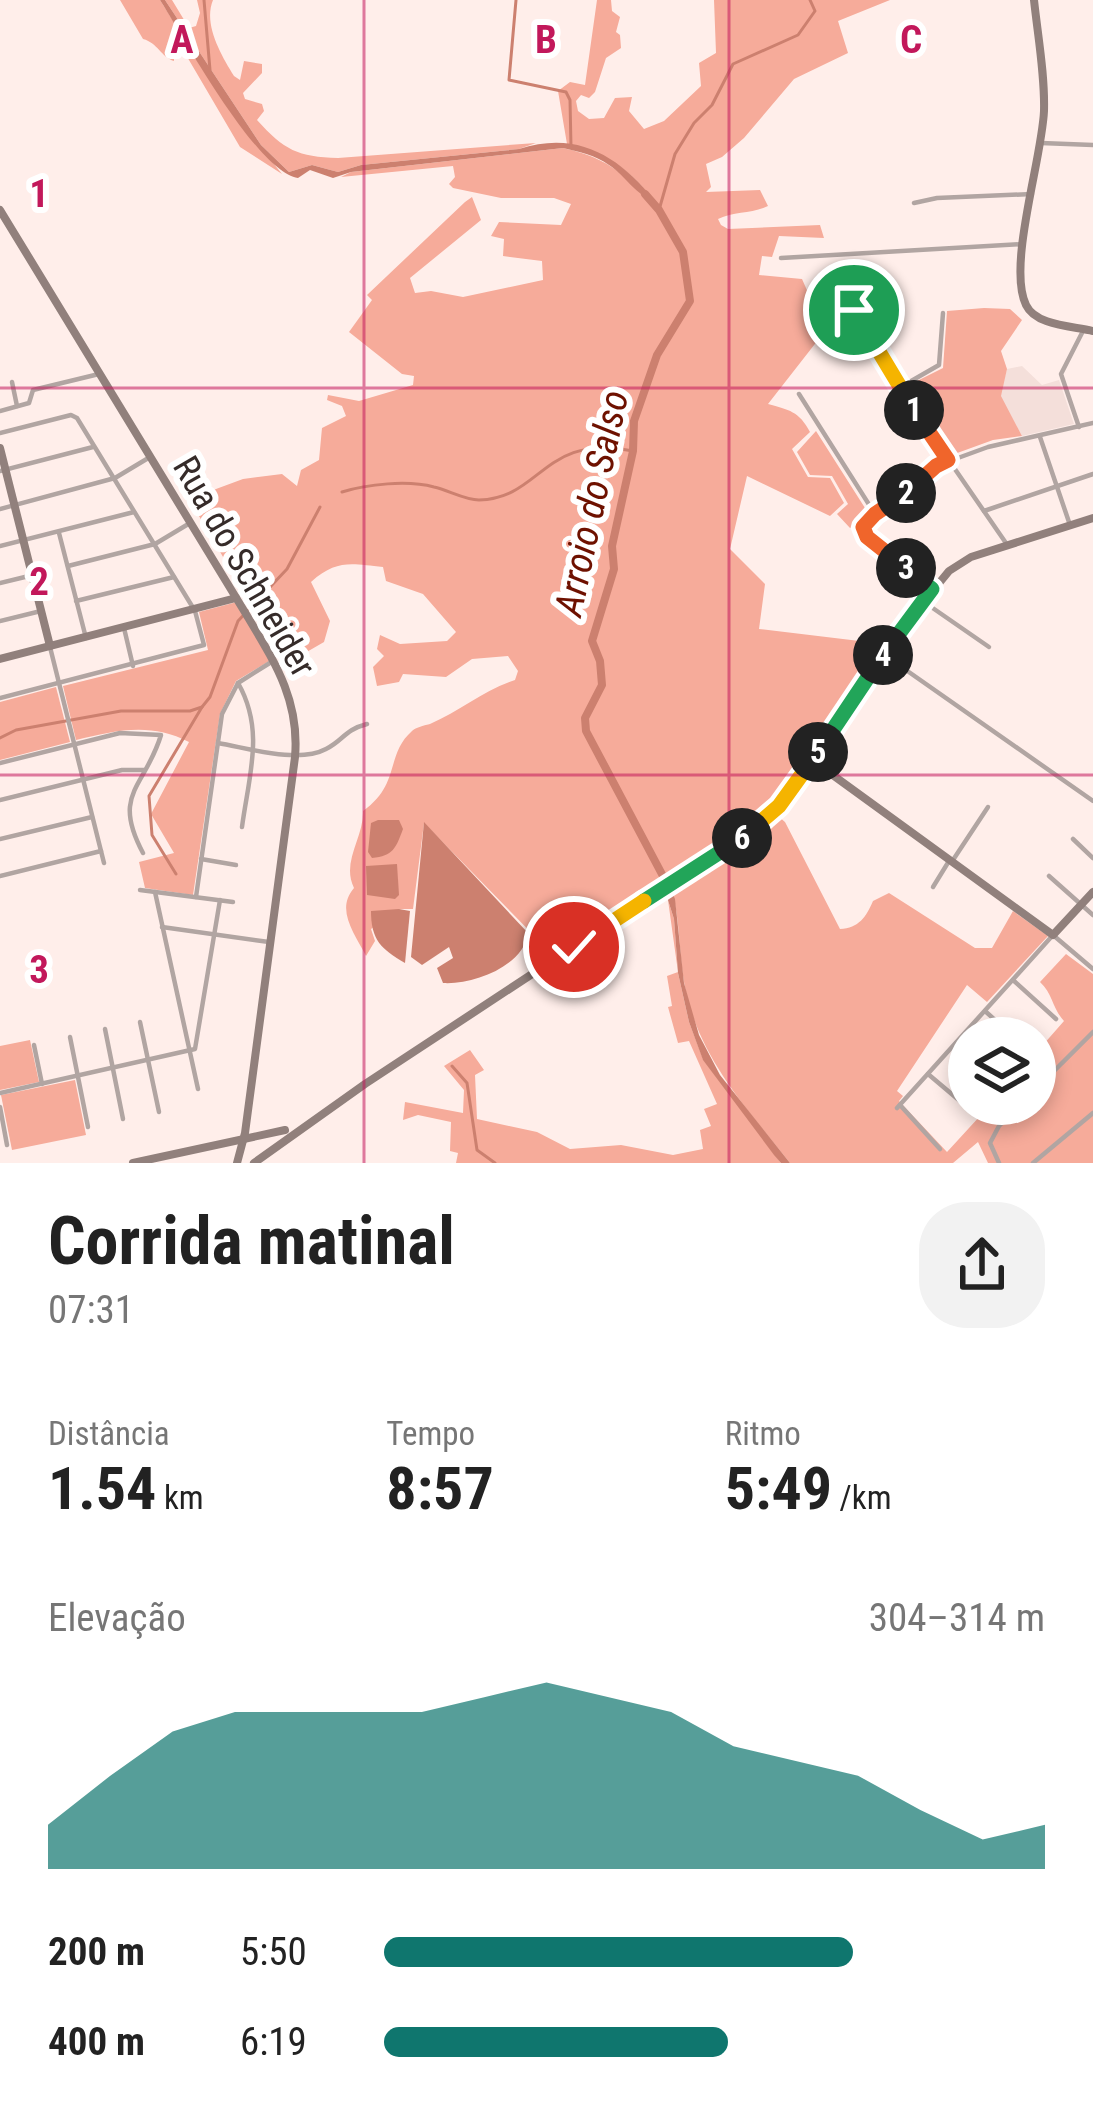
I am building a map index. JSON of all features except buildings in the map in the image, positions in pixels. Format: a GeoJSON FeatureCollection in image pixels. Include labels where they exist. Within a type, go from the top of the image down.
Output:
{"type":"FeatureCollection","features":[{"type":"Feature","properties":{"kind":"street"},"geometry":{"type":"LineString","coordinates":[[1034,0],[1042,71],[1041,142],[1023,244],[1022,293],[1029,311],[1039,319],[1089,330],[1061,374],[1079,427]]}},
{"type":"Feature","properties":{"kind":"street"},"geometry":{"type":"LineString","coordinates":[[1041,142],[1093,145]]}},
{"type":"Feature","properties":{"kind":"street"},"geometry":{"type":"LineString","coordinates":[[914,202],[1032,194]]}},
{"type":"Feature","properties":{"kind":"street","name":"Rua do Schneider"},"geometry":{"type":"LineString","coordinates":[[0,210],[274,661],[295,711],[295,754],[247,1141]]}},
{"type":"Feature","properties":{"kind":"street"},"geometry":{"type":"LineString","coordinates":[[782,258],[1023,244]]}},
{"type":"Feature","properties":{"kind":"street"},"geometry":{"type":"LineString","coordinates":[[854,310],[899,388],[1008,546]]}},
{"type":"Feature","properties":{"kind":"street"},"geometry":{"type":"LineString","coordinates":[[899,388],[939,365],[943,313]]}},
{"type":"Feature","properties":{"kind":"street"},"geometry":{"type":"LineString","coordinates":[[0,411],[29,403],[31,391],[100,374]]}},
{"type":"Feature","properties":{"kind":"street"},"geometry":{"type":"LineString","coordinates":[[12,382],[17,406]]}},
{"type":"Feature","properties":{"kind":"street"},"geometry":{"type":"LineString","coordinates":[[799,394],[875,514]]}},
{"type":"Feature","properties":{"kind":"street"},"geometry":{"type":"LineString","coordinates":[[0,433],[74,416],[195,610],[204,648],[0,698]]}},
{"type":"Feature","properties":{"kind":"street"},"geometry":{"type":"LineString","coordinates":[[932,589],[867,537],[863,527],[875,514],[948,460],[1093,423]]}},
{"type":"Feature","properties":{"kind":"street"},"geometry":{"type":"LineString","coordinates":[[1040,437],[1070,525]]}},
{"type":"Feature","properties":{"kind":"street"},"geometry":{"type":"LineString","coordinates":[[3,470],[95,447]]}},
{"type":"Feature","properties":{"kind":"street"},"geometry":{"type":"LineString","coordinates":[[0,448],[104,863]]}},
{"type":"Feature","properties":{"kind":"street"},"geometry":{"type":"LineString","coordinates":[[0,508],[116,478],[150,458]]}},
{"type":"Feature","properties":{"kind":"street"},"geometry":{"type":"LineString","coordinates":[[984,512],[1093,475]]}},
{"type":"Feature","properties":{"kind":"street"},"geometry":{"type":"LineString","coordinates":[[0,545],[135,512]]}},
{"type":"Feature","properties":{"kind":"street"},"geometry":{"type":"LineString","coordinates":[[258,1159],[764,822],[922,601],[950,571],[971,557],[1093,518]]}},
{"type":"Feature","properties":{"kind":"street"},"geometry":{"type":"LineString","coordinates":[[68,566],[154,544],[190,523]]}},
{"type":"Feature","properties":{"kind":"street"},"geometry":{"type":"LineString","coordinates":[[59,531],[86,638]]}},
{"type":"Feature","properties":{"kind":"street"},"geometry":{"type":"LineString","coordinates":[[0,583],[32,575]]}},
{"type":"Feature","properties":{"kind":"street"},"geometry":{"type":"LineString","coordinates":[[76,602],[174,577]]}},
{"type":"Feature","properties":{"kind":"street"},"geometry":{"type":"LineString","coordinates":[[0,659],[236,598]]}},
{"type":"Feature","properties":{"kind":"street"},"geometry":{"type":"LineString","coordinates":[[922,601],[989,647]]}},
{"type":"Feature","properties":{"kind":"street"},"geometry":{"type":"LineString","coordinates":[[0,621],[40,611]]}},
{"type":"Feature","properties":{"kind":"street"},"geometry":{"type":"LineString","coordinates":[[124,628],[133,666]]}},
{"type":"Feature","properties":{"kind":"street"},"geometry":{"type":"LineString","coordinates":[[884,654],[1093,801]]}},
{"type":"Feature","properties":{"kind":"street"},"geometry":{"type":"LineString","coordinates":[[196,897],[222,714],[238,683],[274,661]]}},
{"type":"Feature","properties":{"kind":"street"},"geometry":{"type":"LineString","coordinates":[[238,683],[251,706],[253,748],[242,827]]}},
{"type":"Feature","properties":{"kind":"street"},"geometry":{"type":"LineString","coordinates":[[218,743],[295,754],[328,748],[346,731],[367,724]]}},
{"type":"Feature","properties":{"kind":"street"},"geometry":{"type":"LineString","coordinates":[[0,763],[120,733],[158,733],[161,739],[129,803],[128,818],[143,853]]}},
{"type":"Feature","properties":{"kind":"street"},"geometry":{"type":"LineString","coordinates":[[812,760],[952,859],[1093,969]]}},
{"type":"Feature","properties":{"kind":"street"},"geometry":{"type":"LineString","coordinates":[[0,800],[122,770],[144,770]]}},
{"type":"Feature","properties":{"kind":"street"},"geometry":{"type":"LineString","coordinates":[[932,887],[988,807]]}},
{"type":"Feature","properties":{"kind":"street"},"geometry":{"type":"LineString","coordinates":[[0,839],[92,817]]}},
{"type":"Feature","properties":{"kind":"street"},"geometry":{"type":"LineString","coordinates":[[1073,839],[1093,858]]}},
{"type":"Feature","properties":{"kind":"street"},"geometry":{"type":"LineString","coordinates":[[0,876],[101,851]]}},
{"type":"Feature","properties":{"kind":"street"},"geometry":{"type":"LineString","coordinates":[[201,860],[236,865]]}},
{"type":"Feature","properties":{"kind":"street"},"geometry":{"type":"LineString","coordinates":[[1049,876],[1093,915]]}},
{"type":"Feature","properties":{"kind":"street"},"geometry":{"type":"LineString","coordinates":[[140,890],[233,902]]}},
{"type":"Feature","properties":{"kind":"street"},"geometry":{"type":"LineString","coordinates":[[154,892],[197,1089]]}},
{"type":"Feature","properties":{"kind":"street"},"geometry":{"type":"LineString","coordinates":[[979,1017],[1093,892]]}},
{"type":"Feature","properties":{"kind":"street"},"geometry":{"type":"LineString","coordinates":[[0,1093],[194,1049],[220,900]]}},
{"type":"Feature","properties":{"kind":"street"},"geometry":{"type":"LineString","coordinates":[[162,927],[269,942]]}},
{"type":"Feature","properties":{"kind":"street"},"geometry":{"type":"LineString","coordinates":[[1013,980],[1054,1017]]}},
{"type":"Feature","properties":{"kind":"street"},"geometry":{"type":"LineString","coordinates":[[985,1011],[992,1017]]}},
{"type":"Feature","properties":{"kind":"street"},"geometry":{"type":"LineString","coordinates":[[140,1022],[159,1112]]}},
{"type":"Feature","properties":{"kind":"street"},"geometry":{"type":"LineString","coordinates":[[105,1029],[123,1119]]}},
{"type":"Feature","properties":{"kind":"street"},"geometry":{"type":"LineString","coordinates":[[1056,1069],[1093,1032]]}},
{"type":"Feature","properties":{"kind":"street"},"geometry":{"type":"LineString","coordinates":[[70,1037],[88,1127]]}},
{"type":"Feature","properties":{"kind":"street"},"geometry":{"type":"LineString","coordinates":[[34,1045],[42,1084]]}},
{"type":"Feature","properties":{"kind":"street"},"geometry":{"type":"LineString","coordinates":[[940,1149],[898,1107],[948,1051]]}},
{"type":"Feature","properties":{"kind":"street"},"geometry":{"type":"LineString","coordinates":[[928,1074],[948,1091]]}},
{"type":"Feature","properties":{"kind":"street"},"geometry":{"type":"LineString","coordinates":[[0,1107],[8,1145]]}},
{"type":"Feature","properties":{"kind":"street"},"geometry":{"type":"LineString","coordinates":[[1033,1163],[1093,1113]]}},
{"type":"Feature","properties":{"kind":"street"},"geometry":{"type":"LineString","coordinates":[[133,1163],[247,1141],[308,1123]]}},
{"type":"Feature","properties":{"kind":"street"},"geometry":{"type":"LineString","coordinates":[[999,1163],[990,1143],[1000,1125]]}},
{"type":"Feature","properties":{"kind":"street"},"geometry":{"type":"LineString","coordinates":[[247,1141],[265,1149],[258,1159]]}},
{"type":"Feature","properties":{"kind":"street"},"geometry":{"type":"LineString","coordinates":[[247,1141],[258,1159]]}},
{"type":"Feature","properties":{"kind":"street"},"geometry":{"type":"LineString","coordinates":[[238,1163],[247,1141]]}},
{"type":"Feature","properties":{"kind":"shaded area"},"geometry":{"type":"Polygon","coordinates":[[[120,0],[160,0],[226,105],[282,174],[240,147],[179,43],[174,47],[174,61],[143,39],[120,0]]]}},
{"type":"Feature","properties":{"kind":"shaded area"},"geometry":{"type":"Polygon","coordinates":[[[160,0],[165,0],[261,145],[289,172],[312,165],[338,172],[361,165],[560,143],[578,145],[611,160],[654,200],[604,162],[563,148],[351,172],[333,178],[310,170],[298,178],[281,170],[243,129],[160,0]]]}},
{"type":"Feature","properties":{"kind":"shaded area"},"geometry":{"type":"Polygon","coordinates":[[[165,0],[172,0],[189,28],[196,26],[200,13],[197,0],[213,0],[212,29],[234,76],[240,80],[244,61],[262,64],[262,73],[243,93],[245,99],[262,104],[264,111],[257,120],[293,150],[338,158],[536,143],[338,172],[312,165],[289,172],[261,145],[165,0]]]}},
{"type":"Feature","properties":{"kind":"shaded area"},"geometry":{"type":"Polygon","coordinates":[[[597,0],[611,0],[612,11],[620,17],[616,32],[621,48],[606,58],[595,92],[576,101],[578,111],[589,119],[604,118],[615,98],[632,97],[629,111],[644,129],[664,121],[701,86],[699,63],[716,53],[714,0],[890,0],[838,21],[848,53],[794,79],[744,138],[706,164],[711,187],[706,192],[760,190],[768,206],[718,219],[728,229],[820,225],[824,238],[779,236],[772,257],[762,256],[759,275],[802,279],[825,331],[768,404],[802,420],[810,432],[792,449],[808,477],[830,478],[844,503],[830,516],[747,476],[730,549],[765,584],[759,629],[876,643],[786,787],[757,822],[667,879],[660,873],[658,882],[551,953],[424,823],[413,909],[399,909],[371,929],[375,941],[366,956],[346,905],[354,888],[351,859],[363,811],[383,790],[398,750],[413,730],[515,680],[518,671],[508,656],[472,659],[446,677],[403,674],[399,682],[377,686],[373,667],[384,656],[377,649],[380,635],[400,644],[447,641],[456,632],[423,594],[386,581],[383,567],[353,564],[337,566],[311,582],[330,621],[324,642],[286,664],[189,499],[243,479],[282,474],[297,486],[301,470],[319,460],[322,428],[346,416],[342,406],[327,400],[328,395],[359,401],[413,385],[414,376],[402,374],[349,332],[372,300],[367,295],[465,202],[472,197],[481,220],[410,278],[415,293],[463,297],[543,280],[542,261],[503,256],[504,239],[491,236],[499,222],[561,225],[571,204],[554,198],[501,198],[453,188],[449,184],[455,177],[453,166],[341,177],[351,172],[563,148],[607,164],[653,201],[616,164],[567,144],[558,91],[570,82],[585,85],[597,0]]]}},
{"type":"Feature","properties":{"kind":"shaded area"},"geometry":{"type":"Polygon","coordinates":[[[1010,309],[1022,320],[1001,351],[1007,369],[1001,396],[1022,436],[993,440],[949,456],[903,388],[943,368],[947,311],[1010,309]]]}},
{"type":"Feature","properties":{"kind":"shaded area"},"geometry":{"type":"Polygon","coordinates":[[[1022,366],[1042,385],[1059,380],[1074,424],[1022,436],[1000,396],[1007,369],[1022,366]]]}},
{"type":"Feature","properties":{"kind":"shaded area"},"geometry":{"type":"Polygon","coordinates":[[[816,431],[865,508],[865,515],[850,528],[837,514],[848,504],[832,476],[810,475],[797,452],[816,431]]]}},
{"type":"Feature","properties":{"kind":"shaded area"},"geometry":{"type":"Polygon","coordinates":[[[237,602],[271,660],[236,681],[220,714],[193,895],[145,888],[139,862],[174,853],[151,814],[189,742],[147,730],[76,740],[63,686],[208,650],[199,612],[237,602]]]}},
{"type":"Feature","properties":{"kind":"shaded area"},"geometry":{"type":"Polygon","coordinates":[[[56,687],[70,742],[0,760],[0,702],[56,687]]]}},
{"type":"Feature","properties":{"kind":"shaded area"},"geometry":{"type":"Polygon","coordinates":[[[778,816],[785,822],[840,929],[857,924],[873,901],[889,893],[975,948],[992,948],[1013,911],[1048,936],[987,1002],[967,985],[897,1091],[903,1096],[899,1101],[947,1152],[972,1125],[1056,1125],[1056,1030],[1064,1021],[1040,982],[1066,954],[1093,974],[1093,1163],[988,1163],[978,1142],[953,1163],[790,1163],[725,1079],[700,1033],[684,982],[672,890],[772,828],[778,816]]]}},
{"type":"Feature","properties":{"kind":"shaded area"},"geometry":{"type":"Polygon","coordinates":[[[399,820],[403,829],[393,850],[372,858],[368,852],[371,823],[399,820]]]}},
{"type":"Feature","properties":{"kind":"shaded area"},"geometry":{"type":"Polygon","coordinates":[[[424,822],[528,933],[517,955],[482,977],[443,983],[437,968],[453,958],[449,947],[422,965],[411,957],[424,822]]]}},
{"type":"Feature","properties":{"kind":"shaded area"},"geometry":{"type":"Polygon","coordinates":[[[397,864],[399,895],[395,899],[367,895],[366,866],[397,864]]]}},
{"type":"Feature","properties":{"kind":"shaded area"},"geometry":{"type":"Polygon","coordinates":[[[659,872],[664,873],[675,899],[684,983],[699,1035],[720,1075],[790,1163],[781,1163],[774,1155],[703,1060],[689,1022],[678,973],[674,919],[659,872]]]}},
{"type":"Feature","properties":{"kind":"shaded area"},"geometry":{"type":"Polygon","coordinates":[[[668,901],[674,919],[678,971],[668,901]]]}},
{"type":"Feature","properties":{"kind":"shaded area"},"geometry":{"type":"Polygon","coordinates":[[[371,911],[410,911],[405,963],[379,943],[371,921],[371,911]]]}},
{"type":"Feature","properties":{"kind":"shaded area"},"geometry":{"type":"Polygon","coordinates":[[[678,972],[703,1059],[781,1163],[456,1163],[458,1153],[450,1151],[451,1122],[418,1115],[403,1120],[405,1102],[463,1113],[464,1090],[444,1066],[470,1050],[484,1070],[475,1075],[477,1119],[537,1132],[570,1149],[621,1145],[673,1155],[703,1149],[700,1130],[711,1126],[704,1109],[717,1104],[689,1041],[678,1043],[668,1007],[672,1006],[667,976],[678,972]]]}},
{"type":"Feature","properties":{"kind":"shaded area"},"geometry":{"type":"Polygon","coordinates":[[[30,1040],[39,1082],[0,1090],[0,1046],[30,1040]]]}},
{"type":"Feature","properties":{"kind":"shaded area"},"geometry":{"type":"Polygon","coordinates":[[[75,1080],[86,1135],[12,1150],[1,1095],[75,1080]]]}},
{"type":"Feature","properties":{"kind":"waterway"},"geometry":{"type":"LineString","coordinates":[[204,0],[210,70]]}},
{"type":"Feature","properties":{"kind":"waterway"},"geometry":{"type":"LineString","coordinates":[[516,0],[509,80],[566,92],[571,147]]}},
{"type":"Feature","properties":{"kind":"waterway"},"geometry":{"type":"LineString","coordinates":[[659,210],[675,154],[712,105],[733,64],[798,35],[815,11],[810,0]]}},
{"type":"Feature","properties":{"kind":"waterway","name":"Arroio do Salso"},"geometry":{"type":"LineString","coordinates":[[645,194],[683,252],[690,301],[657,355],[634,421],[633,451],[612,546],[614,569],[592,641],[602,685],[585,718],[586,731],[664,878]]}},
{"type":"Feature","properties":{"kind":"waterway"},"geometry":{"type":"LineString","coordinates":[[342,492],[412,484],[479,500],[517,489],[561,458],[580,451],[633,451]]}},
{"type":"Feature","properties":{"kind":"waterway"},"geometry":{"type":"LineString","coordinates":[[0,738],[16,730],[121,711],[202,707],[238,621],[287,569],[320,507]]}},
{"type":"Feature","properties":{"kind":"waterway"},"geometry":{"type":"LineString","coordinates":[[176,874],[152,835],[149,796],[202,707]]}},
{"type":"Feature","properties":{"kind":"waterway"},"geometry":{"type":"LineString","coordinates":[[452,1066],[467,1083],[477,1150],[495,1163]]}},
{"type":"Feature","properties":{"kind":"route"},"geometry":{"type":"LineString","coordinates":[[574,947],[764,822],[932,589],[863,532],[875,514],[948,460],[854,310]]}}]}
